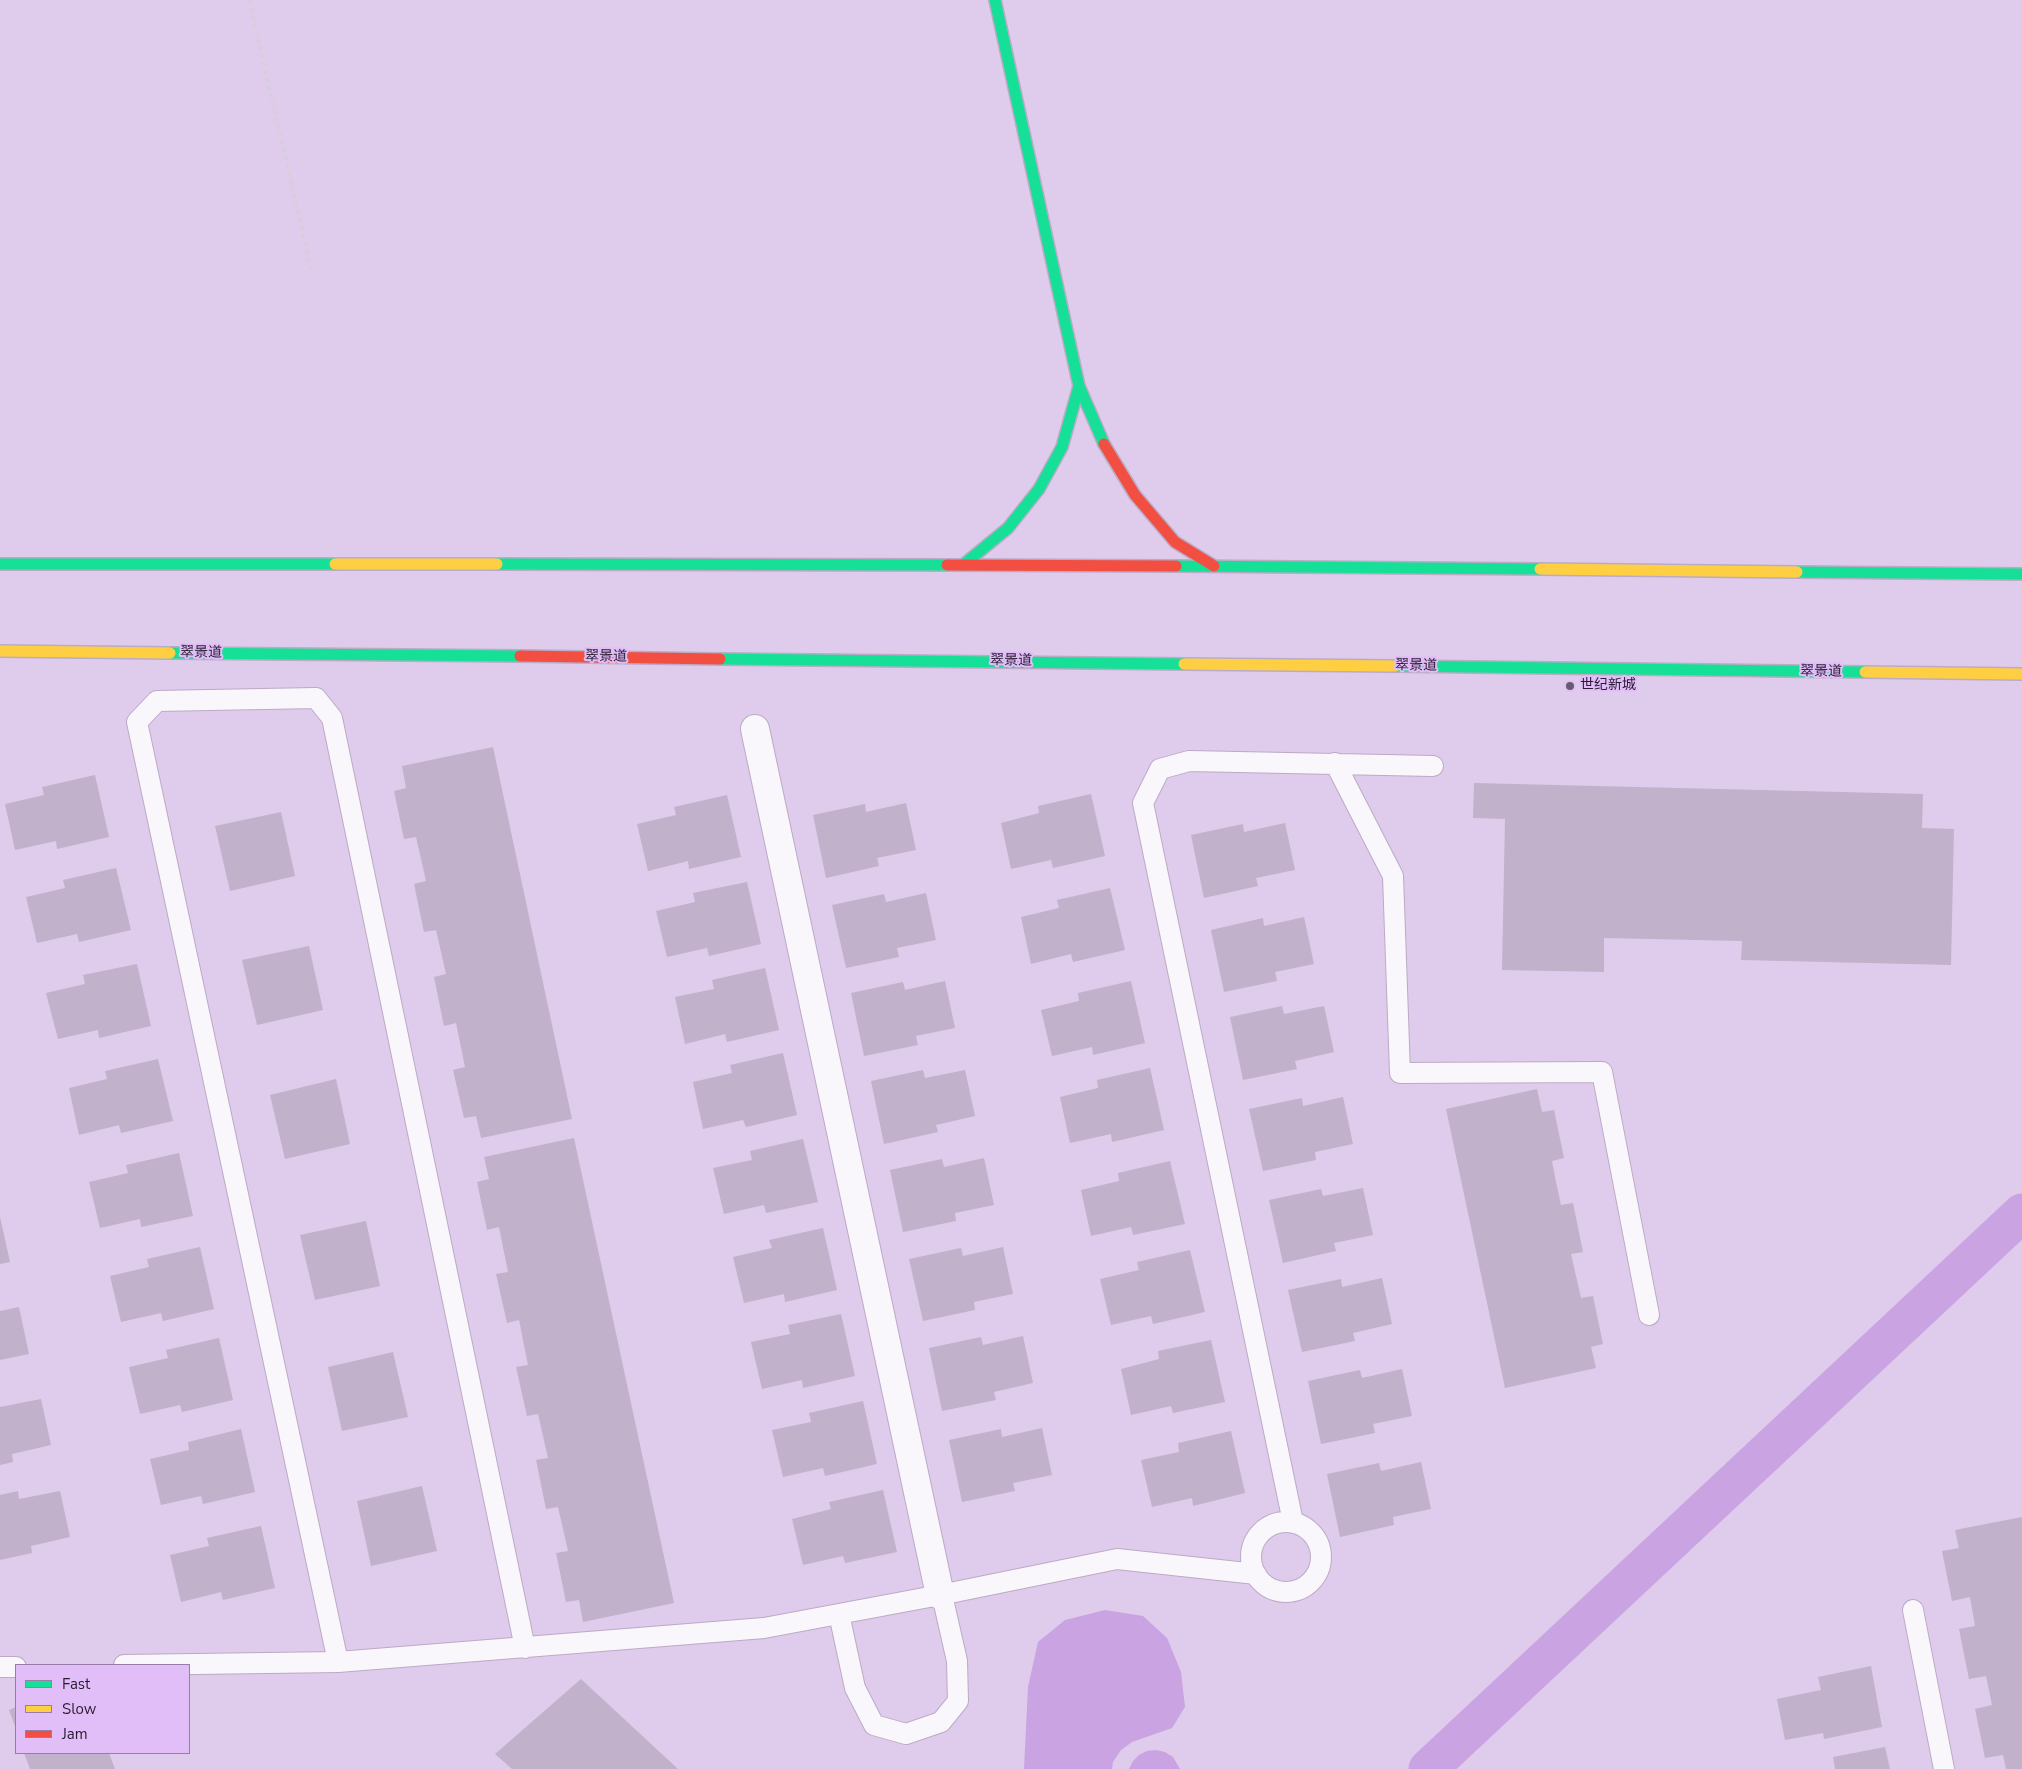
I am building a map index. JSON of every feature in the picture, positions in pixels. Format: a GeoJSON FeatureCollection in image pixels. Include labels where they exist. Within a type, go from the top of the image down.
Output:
{"type":"FeatureCollection","features":[{"type":"Feature","properties":{"kind":"main road"},"geometry":{"type":"LineString","coordinates":[[995,0],[1080,386],[1102,440],[1135,495],[1175,542],[1214,566]]}},
{"type":"Feature","properties":{"kind":"main road"},"geometry":{"type":"LineString","coordinates":[[963,565],[1008,528],[1039,489],[1062,447],[1080,386]]}},
{"type":"Feature","properties":{"kind":"main road"},"geometry":{"type":"LineString","coordinates":[[0,564],[1214,566],[2022,574]]}},
{"type":"Feature","properties":{"kind":"main road","name":"翠景道"},"geometry":{"type":"LineString","coordinates":[[0,651],[1119,662],[2022,674]]}},
{"type":"Feature","properties":{"kind":"street"},"geometry":{"type":"LineString","coordinates":[[755,729],[941,1595]]}},
{"type":"Feature","properties":{"kind":"lane"},"geometry":{"type":"LineString","coordinates":[[338,1662],[137,722],[157,701],[316,698],[332,718],[525,1648]]}},
{"type":"Feature","properties":{"kind":"lane"},"geometry":{"type":"LineString","coordinates":[[1293,1522],[1143,803],[1160,769],[1189,761],[1433,766]]}},
{"type":"Feature","properties":{"kind":"lane"},"geometry":{"type":"LineString","coordinates":[[1335,764],[1393,876],[1400,1073],[1602,1072],[1649,1315]]}},
{"type":"Feature","properties":{"kind":"lane"},"geometry":{"type":"LineString","coordinates":[[1293,1522],[1313,1534],[1319,1544],[1321,1556],[1314,1578],[1306,1586],[1296,1591],[1284,1592],[1273,1589],[1263,1583],[1256,1574],[1252,1564],[1251,1552],[1255,1541],[1262,1531],[1271,1525],[1293,1522]]}},
{"type":"Feature","properties":{"kind":"lane"},"geometry":{"type":"LineString","coordinates":[[190,1664],[338,1662],[764,1628],[941,1595],[1117,1559],[1256,1574]]}},
{"type":"Feature","properties":{"kind":"lane"},"geometry":{"type":"LineString","coordinates":[[839,1614],[855,1688],[874,1725],[906,1734],[941,1722],[958,1701],[957,1661],[941,1595]]}},
{"type":"Feature","properties":{"kind":"lane"},"geometry":{"type":"LineString","coordinates":[[1913,1610],[1944,1769]]}},
{"type":"Feature","properties":{"kind":"lane"},"geometry":{"type":"LineString","coordinates":[[0,1667],[15,1667]]}},
{"type":"Feature","properties":{"kind":"path"},"geometry":{"type":"LineString","coordinates":[[250,0],[311,269]]}},
{"type":"Feature","properties":{"kind":"shaded area"},"geometry":{"type":"Polygon","coordinates":[[[1105,1610],[1143,1616],[1167,1638],[1181,1672],[1185,1707],[1172,1728],[1132,1742],[1121,1750],[1113,1762],[1112,1769],[1024,1769],[1028,1687],[1038,1642],[1065,1620],[1105,1610]]]}},
{"type":"Feature","properties":{"kind":"shaded area"},"geometry":{"type":"Polygon","coordinates":[[[1147,1751],[1165,1752],[1173,1757],[1180,1769],[1129,1769],[1139,1755],[1147,1751]]]}},
{"type":"Feature","properties":{"kind":"building"},"geometry":{"type":"Polygon","coordinates":[[[493,747],[572,1119],[481,1138],[476,1116],[464,1118],[453,1070],[465,1067],[456,1023],[444,1026],[434,977],[446,974],[436,930],[424,932],[414,884],[426,881],[416,837],[404,839],[394,791],[406,788],[402,766],[493,747]]]}},
{"type":"Feature","properties":{"kind":"building"},"geometry":{"type":"Polygon","coordinates":[[[95,775],[109,837],[57,849],[56,841],[15,850],[5,804],[44,795],[42,787],[95,775]]]}},
{"type":"Feature","properties":{"kind":"building"},"geometry":{"type":"Polygon","coordinates":[[[1474,783],[1923,794],[1922,828],[1954,829],[1951,965],[1741,960],[1742,941],[1604,938],[1604,972],[1502,970],[1505,819],[1473,818],[1474,783]]]}},
{"type":"Feature","properties":{"kind":"building"},"geometry":{"type":"Polygon","coordinates":[[[1091,794],[1105,856],[1053,868],[1051,860],[1011,869],[1001,823],[1039,813],[1038,806],[1091,794]]]}},
{"type":"Feature","properties":{"kind":"building"},"geometry":{"type":"Polygon","coordinates":[[[727,795],[741,857],[689,869],[688,861],[648,871],[637,824],[676,815],[674,807],[727,795]]]}},
{"type":"Feature","properties":{"kind":"building"},"geometry":{"type":"Polygon","coordinates":[[[906,803],[916,850],[877,858],[879,866],[826,878],[813,815],[865,804],[866,812],[906,803]]]}},
{"type":"Feature","properties":{"kind":"building"},"geometry":{"type":"Polygon","coordinates":[[[281,812],[295,876],[230,891],[215,826],[281,812]]]}},
{"type":"Feature","properties":{"kind":"building"},"geometry":{"type":"Polygon","coordinates":[[[1285,823],[1295,870],[1256,878],[1258,886],[1204,898],[1191,835],[1243,824],[1244,832],[1285,823]]]}},
{"type":"Feature","properties":{"kind":"building"},"geometry":{"type":"Polygon","coordinates":[[[116,868],[131,930],[79,942],[77,934],[37,943],[26,897],[65,888],[63,880],[116,868]]]}},
{"type":"Feature","properties":{"kind":"building"},"geometry":{"type":"Polygon","coordinates":[[[747,882],[761,944],[709,956],[707,948],[667,957],[656,911],[695,902],[693,893],[747,882]]]}},
{"type":"Feature","properties":{"kind":"building"},"geometry":{"type":"Polygon","coordinates":[[[1110,888],[1125,950],[1073,962],[1071,954],[1031,964],[1021,917],[1059,908],[1057,900],[1110,888]]]}},
{"type":"Feature","properties":{"kind":"building"},"geometry":{"type":"Polygon","coordinates":[[[926,893],[936,940],[897,948],[899,957],[846,968],[832,905],[884,894],[886,902],[926,893]]]}},
{"type":"Feature","properties":{"kind":"building"},"geometry":{"type":"Polygon","coordinates":[[[1304,917],[1314,964],[1275,972],[1277,981],[1224,992],[1211,930],[1263,918],[1264,926],[1304,917]]]}},
{"type":"Feature","properties":{"kind":"building"},"geometry":{"type":"Polygon","coordinates":[[[309,946],[323,1010],[257,1025],[242,960],[309,946]]]}},
{"type":"Feature","properties":{"kind":"building"},"geometry":{"type":"Polygon","coordinates":[[[137,964],[151,1026],[99,1038],[98,1030],[58,1039],[46,993],[85,984],[83,975],[137,964]]]}},
{"type":"Feature","properties":{"kind":"building"},"geometry":{"type":"Polygon","coordinates":[[[765,968],[779,1030],[727,1042],[725,1034],[685,1044],[675,997],[714,989],[712,980],[765,968]]]}},
{"type":"Feature","properties":{"kind":"building"},"geometry":{"type":"Polygon","coordinates":[[[945,981],[955,1028],[916,1036],[918,1045],[864,1056],[851,993],[903,982],[905,990],[945,981]]]}},
{"type":"Feature","properties":{"kind":"building"},"geometry":{"type":"Polygon","coordinates":[[[1131,981],[1145,1043],[1093,1055],[1092,1047],[1052,1056],[1041,1010],[1079,1001],[1078,993],[1131,981]]]}},
{"type":"Feature","properties":{"kind":"building"},"geometry":{"type":"Polygon","coordinates":[[[1282,1006],[1284,1014],[1324,1006],[1334,1052],[1295,1061],[1297,1069],[1243,1080],[1230,1017],[1282,1006]]]}},
{"type":"Feature","properties":{"kind":"building"},"geometry":{"type":"Polygon","coordinates":[[[783,1053],[797,1115],[746,1127],[743,1120],[703,1129],[693,1082],[732,1073],[730,1065],[783,1053]]]}},
{"type":"Feature","properties":{"kind":"building"},"geometry":{"type":"Polygon","coordinates":[[[158,1059],[173,1121],[121,1133],[119,1125],[79,1135],[69,1088],[107,1079],[105,1071],[158,1059]]]}},
{"type":"Feature","properties":{"kind":"building"},"geometry":{"type":"Polygon","coordinates":[[[1150,1068],[1164,1130],[1112,1142],[1111,1134],[1070,1143],[1060,1097],[1098,1088],[1097,1080],[1150,1068]]]}},
{"type":"Feature","properties":{"kind":"building"},"geometry":{"type":"Polygon","coordinates":[[[923,1070],[925,1078],[965,1070],[975,1116],[936,1125],[938,1132],[884,1144],[871,1081],[923,1070]]]}},
{"type":"Feature","properties":{"kind":"building"},"geometry":{"type":"Polygon","coordinates":[[[336,1079],[350,1144],[285,1159],[270,1095],[336,1079]]]}},
{"type":"Feature","properties":{"kind":"building"},"geometry":{"type":"Polygon","coordinates":[[[1537,1089],[1542,1112],[1554,1110],[1564,1158],[1552,1161],[1556,1182],[1561,1205],[1573,1203],[1583,1252],[1571,1254],[1581,1298],[1593,1296],[1603,1344],[1591,1347],[1596,1368],[1505,1388],[1446,1109],[1537,1089]]]}},
{"type":"Feature","properties":{"kind":"building"},"geometry":{"type":"Polygon","coordinates":[[[1343,1097],[1353,1144],[1315,1152],[1316,1160],[1263,1171],[1249,1109],[1302,1098],[1303,1106],[1343,1097]]]}},
{"type":"Feature","properties":{"kind":"building"},"geometry":{"type":"Polygon","coordinates":[[[574,1138],[674,1603],[583,1622],[579,1600],[566,1602],[556,1553],[568,1551],[558,1507],[546,1509],[536,1460],[548,1458],[538,1414],[527,1416],[516,1367],[528,1365],[519,1320],[507,1323],[496,1274],[508,1272],[499,1227],[487,1230],[477,1182],[489,1179],[484,1157],[574,1138]]]}},
{"type":"Feature","properties":{"kind":"building"},"geometry":{"type":"Polygon","coordinates":[[[803,1139],[818,1202],[766,1213],[764,1205],[724,1214],[713,1168],[752,1160],[750,1151],[803,1139]]]}},
{"type":"Feature","properties":{"kind":"building"},"geometry":{"type":"Polygon","coordinates":[[[179,1153],[193,1216],[141,1227],[140,1219],[100,1228],[89,1182],[128,1173],[126,1165],[179,1153]]]}},
{"type":"Feature","properties":{"kind":"building"},"geometry":{"type":"Polygon","coordinates":[[[984,1158],[994,1205],[955,1213],[956,1221],[903,1232],[890,1170],[942,1159],[944,1167],[984,1158]]]}},
{"type":"Feature","properties":{"kind":"building"},"geometry":{"type":"Polygon","coordinates":[[[1170,1161],[1185,1224],[1133,1235],[1131,1227],[1091,1236],[1081,1190],[1119,1181],[1118,1173],[1170,1161]]]}},
{"type":"Feature","properties":{"kind":"building"},"geometry":{"type":"Polygon","coordinates":[[[1363,1188],[1373,1235],[1334,1243],[1336,1251],[1283,1263],[1269,1200],[1321,1189],[1323,1196],[1363,1188]]]}},
{"type":"Feature","properties":{"kind":"building"},"geometry":{"type":"Polygon","coordinates":[[[0,1217],[10,1262],[0,1264],[0,1217]]]}},
{"type":"Feature","properties":{"kind":"building"},"geometry":{"type":"Polygon","coordinates":[[[366,1221],[380,1286],[315,1300],[300,1235],[366,1221]]]}},
{"type":"Feature","properties":{"kind":"building"},"geometry":{"type":"Polygon","coordinates":[[[823,1228],[837,1290],[785,1302],[784,1294],[744,1303],[733,1257],[772,1248],[769,1240],[823,1228]]]}},
{"type":"Feature","properties":{"kind":"building"},"geometry":{"type":"Polygon","coordinates":[[[200,1247],[214,1309],[163,1321],[161,1313],[121,1322],[110,1276],[149,1267],[147,1259],[200,1247]]]}},
{"type":"Feature","properties":{"kind":"building"},"geometry":{"type":"Polygon","coordinates":[[[1003,1247],[1013,1294],[974,1302],[975,1310],[923,1321],[909,1259],[961,1248],[963,1256],[1003,1247]]]}},
{"type":"Feature","properties":{"kind":"building"},"geometry":{"type":"Polygon","coordinates":[[[1190,1250],[1205,1312],[1153,1324],[1151,1316],[1111,1325],[1100,1279],[1139,1270],[1137,1262],[1190,1250]]]}},
{"type":"Feature","properties":{"kind":"building"},"geometry":{"type":"Polygon","coordinates":[[[1382,1278],[1392,1324],[1353,1333],[1355,1341],[1302,1352],[1288,1290],[1341,1279],[1342,1287],[1382,1278]]]}},
{"type":"Feature","properties":{"kind":"building"},"geometry":{"type":"Polygon","coordinates":[[[19,1307],[29,1354],[0,1360],[0,1311],[19,1307]]]}},
{"type":"Feature","properties":{"kind":"building"},"geometry":{"type":"Polygon","coordinates":[[[841,1314],[855,1376],[803,1388],[802,1380],[762,1389],[751,1342],[790,1334],[788,1325],[841,1314]]]}},
{"type":"Feature","properties":{"kind":"building"},"geometry":{"type":"Polygon","coordinates":[[[1023,1336],[1033,1383],[994,1392],[996,1400],[942,1411],[929,1348],[981,1337],[983,1345],[1023,1336]]]}},
{"type":"Feature","properties":{"kind":"building"},"geometry":{"type":"Polygon","coordinates":[[[219,1338],[233,1400],[182,1412],[180,1405],[140,1414],[129,1367],[168,1358],[166,1350],[219,1338]]]}},
{"type":"Feature","properties":{"kind":"building"},"geometry":{"type":"Polygon","coordinates":[[[1211,1340],[1225,1402],[1173,1413],[1171,1406],[1131,1415],[1121,1369],[1159,1359],[1158,1351],[1211,1340]]]}},
{"type":"Feature","properties":{"kind":"building"},"geometry":{"type":"Polygon","coordinates":[[[393,1352],[408,1417],[342,1431],[328,1367],[393,1352]]]}},
{"type":"Feature","properties":{"kind":"building"},"geometry":{"type":"Polygon","coordinates":[[[1402,1369],[1412,1416],[1373,1424],[1375,1433],[1321,1444],[1308,1381],[1360,1370],[1362,1378],[1402,1369]]]}},
{"type":"Feature","properties":{"kind":"building"},"geometry":{"type":"Polygon","coordinates":[[[41,1399],[51,1445],[12,1454],[13,1462],[0,1465],[0,1407],[41,1399]]]}},
{"type":"Feature","properties":{"kind":"building"},"geometry":{"type":"Polygon","coordinates":[[[863,1401],[877,1464],[825,1476],[823,1468],[783,1477],[772,1430],[811,1422],[809,1413],[863,1401]]]}},
{"type":"Feature","properties":{"kind":"building"},"geometry":{"type":"Polygon","coordinates":[[[1042,1428],[1052,1475],[1013,1483],[1015,1491],[962,1502],[949,1440],[1001,1429],[1002,1437],[1042,1428]]]}},
{"type":"Feature","properties":{"kind":"building"},"geometry":{"type":"Polygon","coordinates":[[[241,1429],[255,1492],[203,1504],[201,1496],[161,1505],[150,1459],[189,1450],[188,1442],[241,1429]]]}},
{"type":"Feature","properties":{"kind":"building"},"geometry":{"type":"Polygon","coordinates":[[[1231,1431],[1245,1493],[1193,1506],[1192,1498],[1152,1507],[1141,1460],[1179,1452],[1178,1443],[1231,1431]]]}},
{"type":"Feature","properties":{"kind":"building"},"geometry":{"type":"Polygon","coordinates":[[[1421,1462],[1431,1509],[1393,1517],[1394,1525],[1340,1537],[1327,1474],[1379,1463],[1381,1471],[1421,1462]]]}},
{"type":"Feature","properties":{"kind":"building"},"geometry":{"type":"Polygon","coordinates":[[[422,1486],[437,1551],[371,1566],[357,1501],[422,1486]]]}},
{"type":"Feature","properties":{"kind":"building"},"geometry":{"type":"Polygon","coordinates":[[[883,1490],[897,1552],[845,1563],[843,1556],[803,1565],[792,1519],[831,1509],[829,1502],[883,1490]]]}},
{"type":"Feature","properties":{"kind":"building"},"geometry":{"type":"Polygon","coordinates":[[[18,1491],[19,1499],[60,1491],[70,1537],[31,1546],[32,1553],[0,1560],[0,1495],[18,1491]]]}},
{"type":"Feature","properties":{"kind":"building"},"geometry":{"type":"Polygon","coordinates":[[[2022,1517],[2022,1769],[2006,1769],[2003,1755],[1985,1758],[1975,1709],[1992,1705],[1986,1676],[1969,1679],[1959,1629],[1975,1626],[1970,1597],[1952,1601],[1942,1551],[1959,1548],[1955,1530],[2022,1517]]]}},
{"type":"Feature","properties":{"kind":"building"},"geometry":{"type":"Polygon","coordinates":[[[261,1526],[275,1588],[223,1600],[221,1592],[181,1602],[170,1555],[209,1546],[207,1538],[261,1526]]]}},
{"type":"Feature","properties":{"kind":"building"},"geometry":{"type":"Polygon","coordinates":[[[1871,1666],[1882,1727],[1824,1739],[1823,1733],[1785,1740],[1777,1699],[1821,1690],[1818,1677],[1871,1666]]]}},
{"type":"Feature","properties":{"kind":"building"},"geometry":{"type":"Polygon","coordinates":[[[581,1679],[678,1769],[512,1769],[495,1754],[581,1679]]]}},
{"type":"Feature","properties":{"kind":"building"},"geometry":{"type":"Polygon","coordinates":[[[15,1707],[15,1726],[9,1710],[15,1707]]]}},
{"type":"Feature","properties":{"kind":"building"},"geometry":{"type":"Polygon","coordinates":[[[1885,1747],[1890,1769],[1835,1769],[1833,1757],[1885,1747]]]}},
{"type":"Feature","properties":{"kind":"building"},"geometry":{"type":"Polygon","coordinates":[[[24,1754],[109,1754],[115,1769],[30,1769],[24,1754]]]}},
{"type":"Feature","properties":{"kind":"waterway"},"geometry":{"type":"LineString","coordinates":[[1428,1769],[2022,1213]]}},
{"type":"Feature","properties":{"kind":"traffic: fast"},"geometry":{"type":"LineString","coordinates":[[995,0],[1079,386],[1104,444]]}},
{"type":"Feature","properties":{"kind":"traffic: fast"},"geometry":{"type":"LineString","coordinates":[[963,565],[1008,528],[1039,489],[1062,447],[1079,386]]}},
{"type":"Feature","properties":{"kind":"traffic: fast"},"geometry":{"type":"LineString","coordinates":[[0,564],[335,564]]}},
{"type":"Feature","properties":{"kind":"traffic: fast"},"geometry":{"type":"LineString","coordinates":[[497,564],[947,565]]}},
{"type":"Feature","properties":{"kind":"traffic: fast"},"geometry":{"type":"LineString","coordinates":[[1176,566],[1540,569]]}},
{"type":"Feature","properties":{"kind":"traffic: fast"},"geometry":{"type":"LineString","coordinates":[[1797,572],[2022,574]]}},
{"type":"Feature","properties":{"kind":"traffic: fast"},"geometry":{"type":"LineString","coordinates":[[170,653],[520,656]]}},
{"type":"Feature","properties":{"kind":"traffic: fast"},"geometry":{"type":"LineString","coordinates":[[720,659],[1184,664]]}},
{"type":"Feature","properties":{"kind":"traffic: fast"},"geometry":{"type":"LineString","coordinates":[[1395,666],[1865,672]]}},
{"type":"Feature","properties":{"kind":"traffic: slow"},"geometry":{"type":"LineString","coordinates":[[335,564],[497,564]]}},
{"type":"Feature","properties":{"kind":"traffic: slow"},"geometry":{"type":"LineString","coordinates":[[1540,569],[1797,572]]}},
{"type":"Feature","properties":{"kind":"traffic: slow"},"geometry":{"type":"LineString","coordinates":[[0,651],[170,653]]}},
{"type":"Feature","properties":{"kind":"traffic: slow"},"geometry":{"type":"LineString","coordinates":[[1184,664],[1395,666]]}},
{"type":"Feature","properties":{"kind":"traffic: slow"},"geometry":{"type":"LineString","coordinates":[[1865,672],[2022,674]]}},
{"type":"Feature","properties":{"kind":"traffic: jam"},"geometry":{"type":"LineString","coordinates":[[1104,444],[1135,495],[1175,542],[1214,566]]}},
{"type":"Feature","properties":{"kind":"traffic: jam"},"geometry":{"type":"LineString","coordinates":[[947,565],[1176,566]]}},
{"type":"Feature","properties":{"kind":"traffic: jam"},"geometry":{"type":"LineString","coordinates":[[520,656],[720,659]]}},
{"type":"Feature","properties":{"kind":"place","name":"世纪新城"},"geometry":{"type":"Point","coordinates":[1570,686]}}]}
